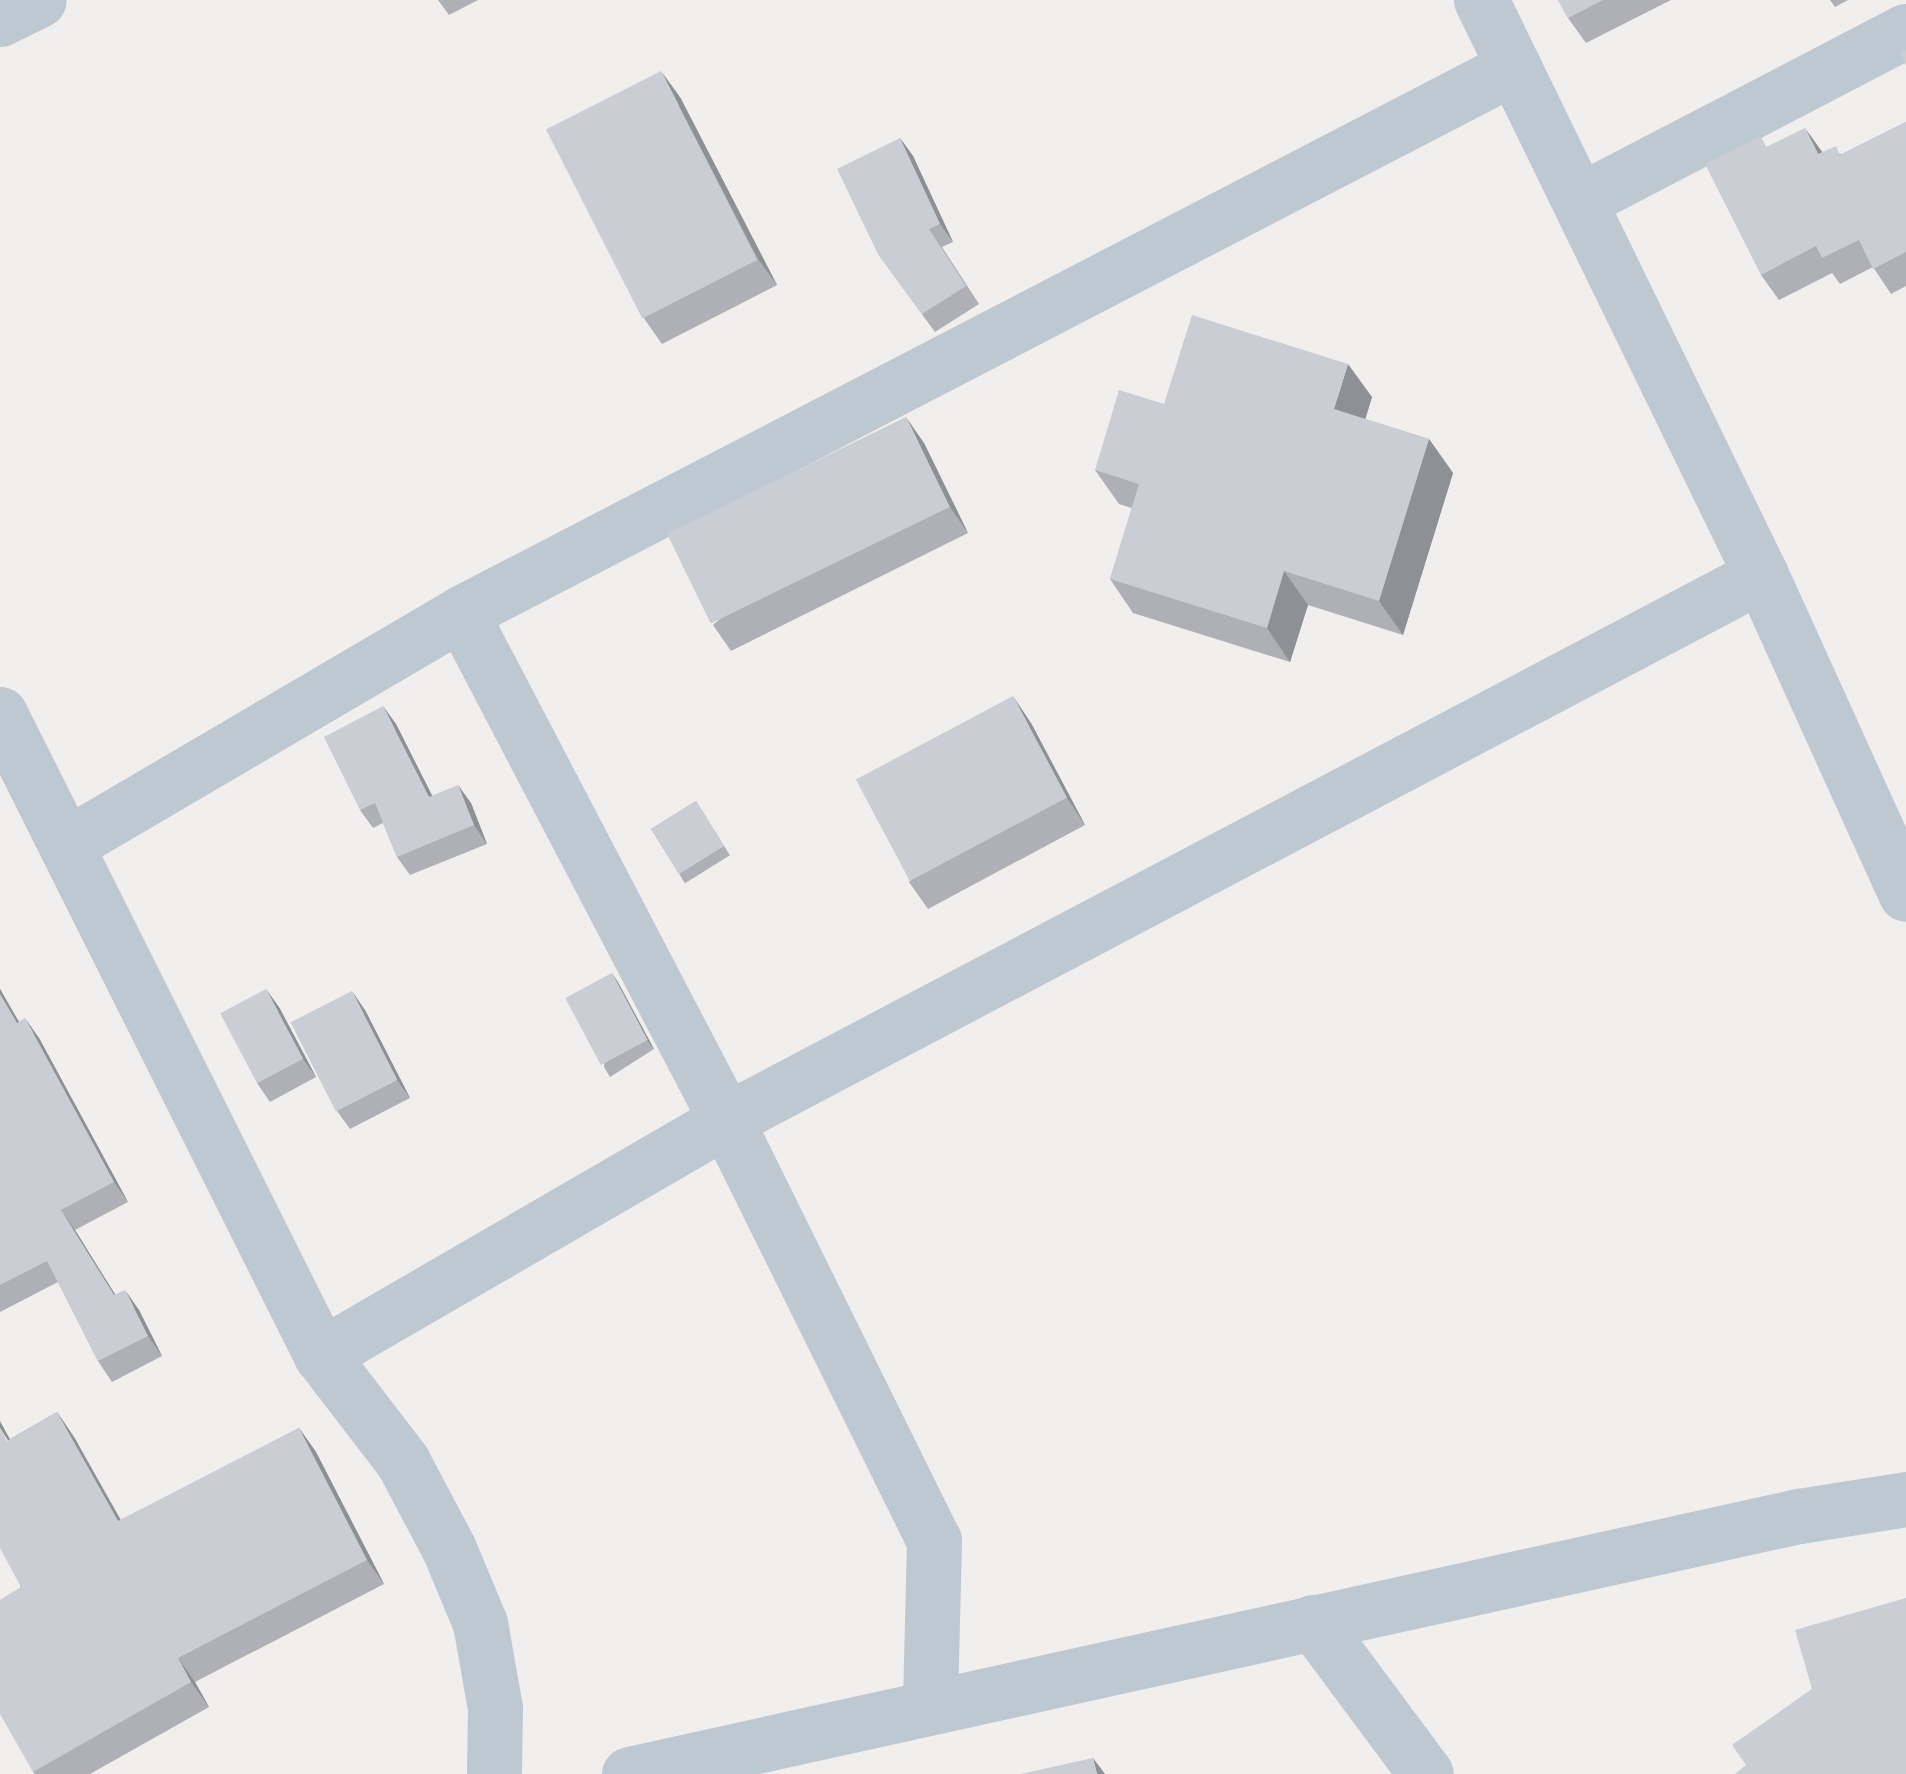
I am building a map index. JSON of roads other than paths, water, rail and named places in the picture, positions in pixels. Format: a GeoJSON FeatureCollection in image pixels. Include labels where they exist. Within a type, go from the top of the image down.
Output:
{"type":"FeatureCollection","features":[{"type":"Feature","properties":{"kind":"street"},"geometry":{"type":"LineString","coordinates":[[0,19],[39,0]]}},
{"type":"Feature","properties":{"kind":"street"},"geometry":{"type":"LineString","coordinates":[[1481,0],[1762,575],[1906,894]]}},
{"type":"Feature","properties":{"kind":"street"},"geometry":{"type":"LineString","coordinates":[[1581,200],[1906,30]]}},
{"type":"Feature","properties":{"kind":"street"},"geometry":{"type":"LineString","coordinates":[[66,845],[462,613],[1514,67]]}},
{"type":"Feature","properties":{"kind":"street"},"geometry":{"type":"LineString","coordinates":[[322,1355],[726,1120],[1762,575]]}},
{"type":"Feature","properties":{"kind":"street"},"geometry":{"type":"LineString","coordinates":[[462,613],[726,1120],[934,1540],[930,1706]]}},
{"type":"Feature","properties":{"kind":"street"},"geometry":{"type":"LineString","coordinates":[[0,714],[322,1355],[404,1462],[480,1623],[495,1708],[494,1774]]}},
{"type":"Feature","properties":{"kind":"street"},"geometry":{"type":"LineString","coordinates":[[629,1774],[1312,1622],[1906,1499]]}},
{"type":"Feature","properties":{"kind":"street"},"geometry":{"type":"LineString","coordinates":[[1312,1622],[1426,1774]]}}]}
